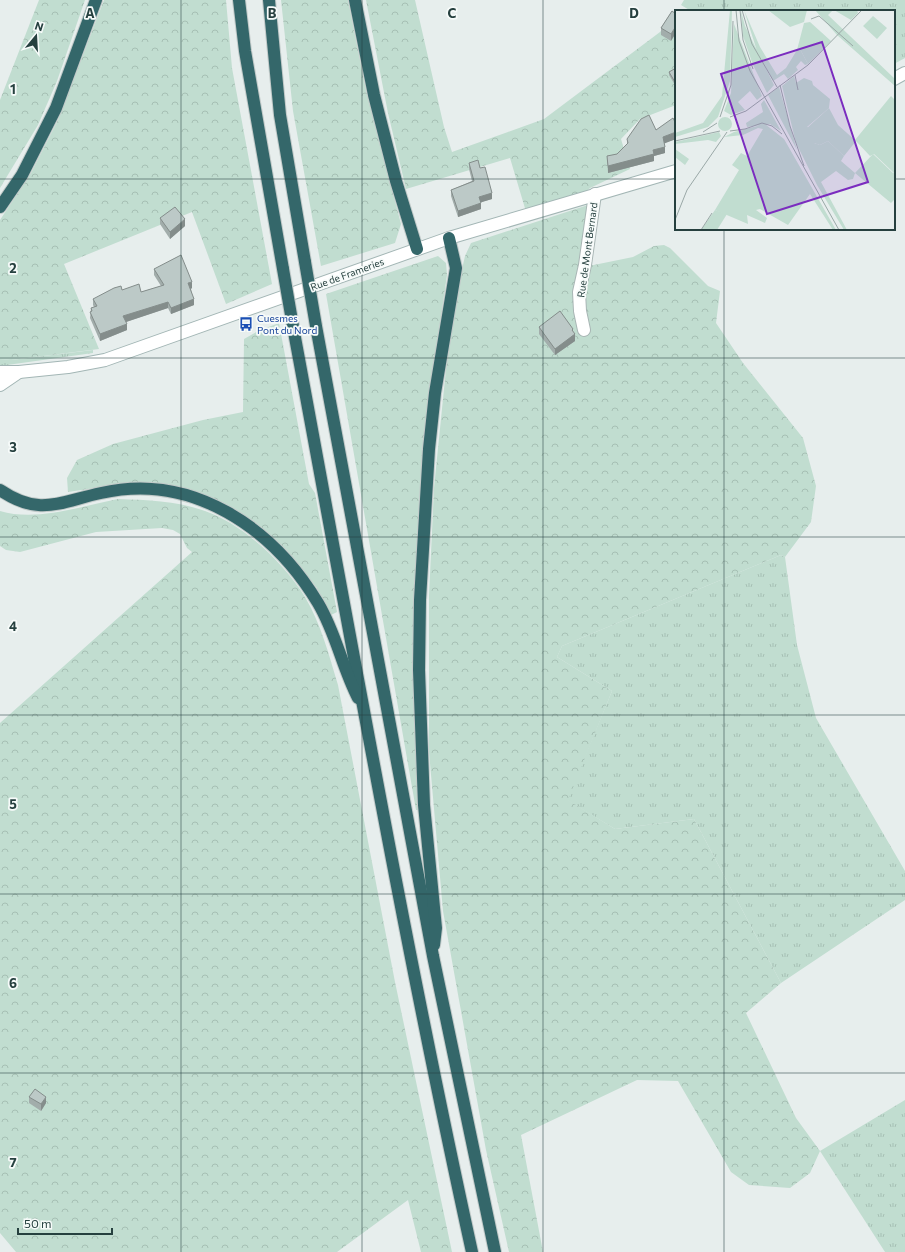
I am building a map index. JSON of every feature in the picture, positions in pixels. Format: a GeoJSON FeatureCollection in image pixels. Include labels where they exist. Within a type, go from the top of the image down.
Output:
{"type":"FeatureCollection","features":[{"type":"Feature","properties":{"kind":"highway"},"geometry":{"type":"LineString","coordinates":[[0,207],[22,174],[56,108],[96,0]]}},
{"type":"Feature","properties":{"kind":"highway"},"geometry":{"type":"LineString","coordinates":[[239,0],[245,50],[294,332],[364,709],[418,997],[472,1252]]}},
{"type":"Feature","properties":{"kind":"highway"},"geometry":{"type":"LineString","coordinates":[[269,0],[280,115],[316,326],[432,956],[494,1252]]}},
{"type":"Feature","properties":{"kind":"highway"},"geometry":{"type":"LineString","coordinates":[[355,0],[374,95],[396,181],[417,249]]}},
{"type":"Feature","properties":{"kind":"highway"},"geometry":{"type":"LineString","coordinates":[[432,956],[436,928],[424,805],[420,670],[420,600],[428,449],[436,386],[456,268],[449,238]]}},
{"type":"Feature","properties":{"kind":"highway"},"geometry":{"type":"LineString","coordinates":[[0,490],[13,499],[30,505],[47,506],[68,502],[102,492],[139,489],[173,492],[206,501],[234,515],[257,531],[280,552],[311,592],[319,604],[334,636],[347,676],[364,709]]}},
{"type":"Feature","properties":{"kind":"main road"},"geometry":{"type":"LineString","coordinates":[[895,78],[905,73]]}},
{"type":"Feature","properties":{"kind":"main road","name":"Rue de Frameries"},"geometry":{"type":"LineString","coordinates":[[0,372],[19,372],[68,367],[105,360],[449,238],[675,171]]}},
{"type":"Feature","properties":{"kind":"main road","name":"Rue de Mont Bernard"},"geometry":{"type":"LineString","coordinates":[[584,330],[580,311],[579,292],[586,265],[595,194]]}},
{"type":"Feature","properties":{"kind":"main road","name":"Rue de Frameries"},"geometry":{"type":"LineString","coordinates":[[0,385],[19,372]]}},
{"type":"Feature","properties":{"kind":"green space"},"geometry":{"type":"Polygon","coordinates":[[[39,0],[85,0],[57,81],[38,125],[0,188],[0,100],[39,0]]]}},
{"type":"Feature","properties":{"kind":"green space"},"geometry":{"type":"Polygon","coordinates":[[[104,0],[226,0],[232,68],[272,284],[226,304],[192,212],[64,264],[99,349],[11,360],[0,359],[0,220],[31,173],[58,120],[104,0]]]}},
{"type":"Feature","properties":{"kind":"green space"},"geometry":{"type":"Polygon","coordinates":[[[281,0],[348,0],[366,90],[401,224],[395,243],[321,266],[293,111],[281,0]]]}},
{"type":"Feature","properties":{"kind":"green space"},"geometry":{"type":"Polygon","coordinates":[[[366,0],[415,0],[444,127],[452,152],[544,119],[660,32],[675,13],[675,105],[640,119],[621,139],[630,169],[590,188],[580,198],[527,215],[510,158],[406,189],[388,113],[366,0]]]}},
{"type":"Feature","properties":{"kind":"green space"},"geometry":{"type":"Polygon","coordinates":[[[684,0],[905,0],[905,58],[895,63],[895,10],[689,10],[681,5],[684,0]]]}},
{"type":"Feature","properties":{"kind":"green space"},"geometry":{"type":"Polygon","coordinates":[[[588,205],[584,267],[633,257],[654,246],[664,245],[670,248],[708,286],[720,291],[716,323],[743,363],[803,438],[816,486],[811,522],[785,557],[781,555],[562,646],[557,657],[612,691],[568,800],[615,829],[694,819],[781,983],[746,1013],[796,1118],[820,1151],[810,1173],[790,1188],[749,1185],[731,1172],[678,1081],[637,1080],[521,1135],[543,1252],[509,1252],[486,1150],[443,911],[429,752],[429,596],[434,488],[446,369],[458,287],[465,256],[471,243],[588,205]]]}},
{"type":"Feature","properties":{"kind":"green space"},"geometry":{"type":"Polygon","coordinates":[[[438,256],[446,263],[447,275],[431,386],[421,810],[416,810],[326,294],[438,256]]]}},
{"type":"Feature","properties":{"kind":"green space"},"geometry":{"type":"Polygon","coordinates":[[[279,323],[309,484],[315,493],[337,612],[331,615],[317,588],[286,550],[261,527],[225,505],[152,484],[121,484],[68,492],[67,478],[77,460],[113,444],[203,420],[243,412],[244,339],[258,331],[279,323]]]}},
{"type":"Feature","properties":{"kind":"green space"},"geometry":{"type":"Polygon","coordinates":[[[93,350],[93,353],[0,366],[0,359],[11,360],[93,350]]]}},
{"type":"Feature","properties":{"kind":"green space"},"geometry":{"type":"Polygon","coordinates":[[[118,499],[184,505],[205,511],[234,525],[261,546],[286,571],[305,597],[316,618],[338,685],[395,982],[452,1252],[421,1252],[408,1200],[337,1252],[16,1252],[0,1233],[0,723],[192,552],[187,548],[180,534],[173,530],[162,528],[96,532],[20,552],[6,550],[0,546],[0,511],[14,514],[44,514],[75,509],[118,499]]]}},
{"type":"Feature","properties":{"kind":"green space"},"geometry":{"type":"Polygon","coordinates":[[[781,555],[785,557],[797,645],[816,718],[905,871],[905,900],[781,983],[694,819],[615,829],[567,800],[612,691],[557,657],[562,646],[781,555]]]}},
{"type":"Feature","properties":{"kind":"green space"},"geometry":{"type":"Polygon","coordinates":[[[905,1100],[905,1252],[885,1252],[820,1151],[905,1100]]]}},
{"type":"Feature","properties":{"kind":"building"},"geometry":{"type":"Polygon","coordinates":[[[672,11],[675,13],[675,28],[671,34],[661,28],[672,11]]]}},
{"type":"Feature","properties":{"kind":"building"},"geometry":{"type":"Polygon","coordinates":[[[675,69],[675,82],[669,72],[675,69]]]}},
{"type":"Feature","properties":{"kind":"building"},"geometry":{"type":"Polygon","coordinates":[[[649,115],[656,130],[673,118],[675,122],[675,132],[663,137],[665,147],[653,150],[654,154],[608,166],[607,156],[617,154],[628,143],[627,139],[641,119],[649,115]]]}},
{"type":"Feature","properties":{"kind":"building"},"geometry":{"type":"Polygon","coordinates":[[[478,160],[480,168],[485,167],[492,193],[479,197],[481,203],[458,211],[451,190],[474,181],[469,163],[478,160]]]}},
{"type":"Feature","properties":{"kind":"building"},"geometry":{"type":"Polygon","coordinates":[[[175,207],[185,219],[170,232],[160,218],[175,207]]]}},
{"type":"Feature","properties":{"kind":"building"},"geometry":{"type":"Polygon","coordinates":[[[181,255],[192,282],[188,283],[194,299],[171,308],[168,302],[123,316],[127,324],[100,334],[90,312],[92,311],[91,308],[97,306],[93,299],[121,286],[122,290],[139,284],[141,292],[164,285],[154,269],[181,255]]]}},
{"type":"Feature","properties":{"kind":"building"},"geometry":{"type":"Polygon","coordinates":[[[560,311],[575,334],[555,349],[539,327],[560,311]]]}},
{"type":"Feature","properties":{"kind":"building"},"geometry":{"type":"Polygon","coordinates":[[[35,1089],[46,1097],[41,1104],[29,1097],[35,1089]]]}},
{"type":"Feature","properties":{"kind":"place","name":"Cuesmes Pont du Nord"},"geometry":{"type":"Point","coordinates":[246,324]}}]}
